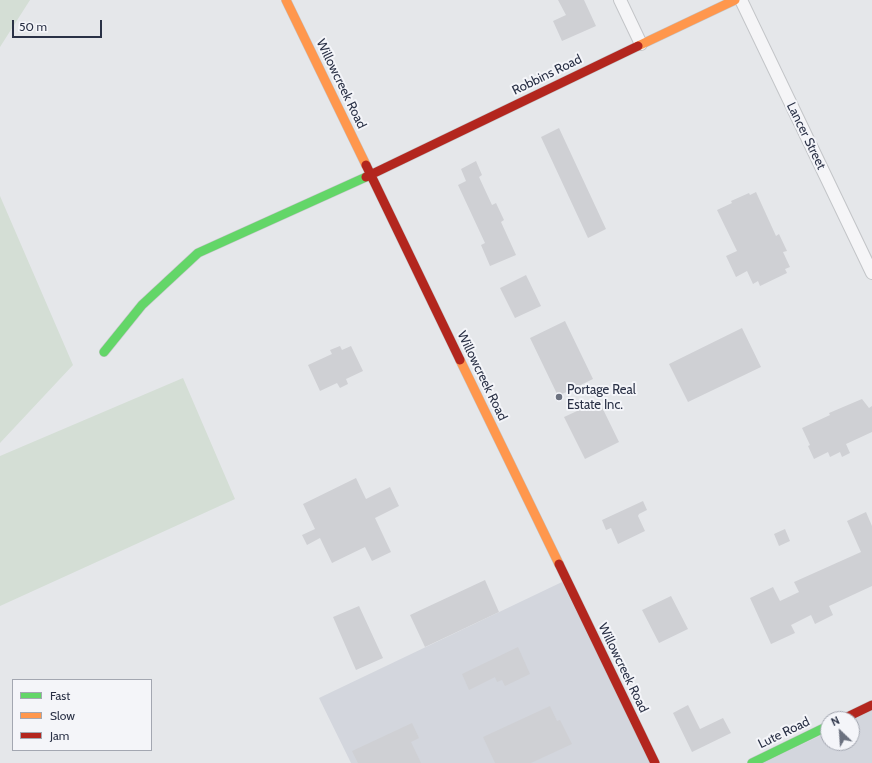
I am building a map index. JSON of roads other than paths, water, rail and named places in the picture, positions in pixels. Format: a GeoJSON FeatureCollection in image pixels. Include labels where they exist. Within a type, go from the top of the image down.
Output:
{"type":"FeatureCollection","features":[{"type":"Feature","properties":{"kind":"street","name":"Willowcreek Road"},"geometry":{"type":"LineString","coordinates":[[286,0],[655,763]]}},
{"type":"Feature","properties":{"kind":"street"},"geometry":{"type":"LineString","coordinates":[[620,0],[641,44]]}},
{"type":"Feature","properties":{"kind":"street","name":"Robbins Road"},"geometry":{"type":"LineString","coordinates":[[104,352],[142,305],[198,253],[370,175],[735,0]]}},
{"type":"Feature","properties":{"kind":"street","name":"Lancer Street"},"geometry":{"type":"LineString","coordinates":[[741,0],[872,273]]}},
{"type":"Feature","properties":{"kind":"street"},"geometry":{"type":"LineString","coordinates":[[860,711],[872,705]]}},
{"type":"Feature","properties":{"kind":"street","name":"Lute Road"},"geometry":{"type":"LineString","coordinates":[[752,763],[820,730]]}},
{"type":"Feature","properties":{"kind":"place","name":"Portage Real Estate Inc."},"geometry":{"type":"Point","coordinates":[559,397]}}]}
